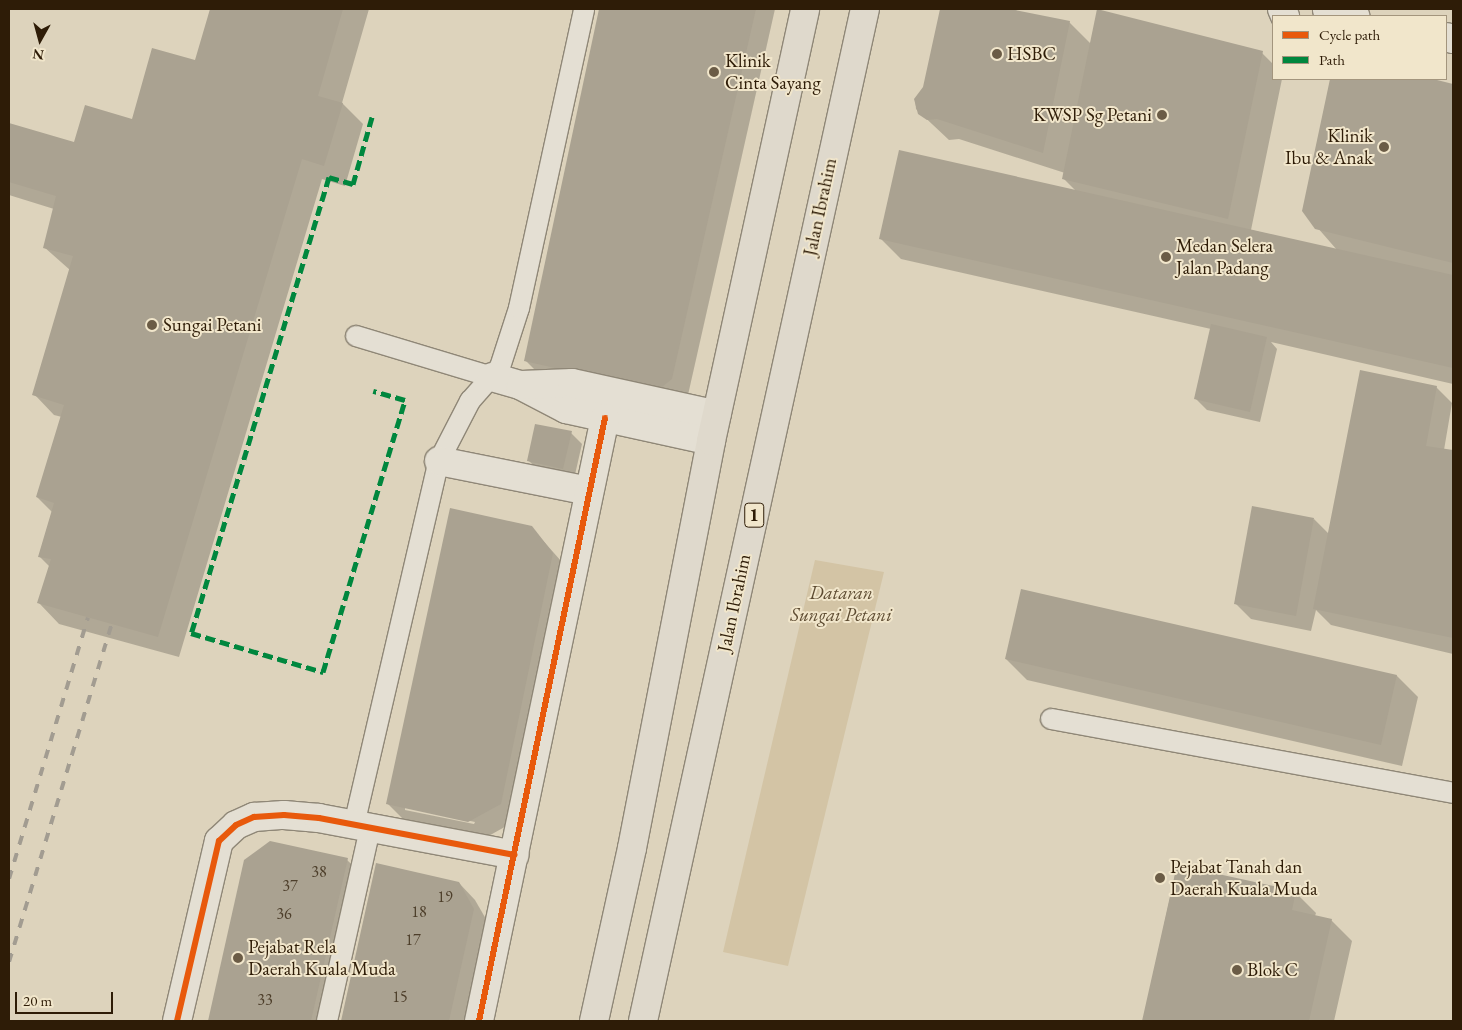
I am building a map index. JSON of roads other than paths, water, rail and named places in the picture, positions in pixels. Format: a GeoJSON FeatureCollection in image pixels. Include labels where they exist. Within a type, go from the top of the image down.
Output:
{"type":"FeatureCollection","features":[{"type":"Feature","properties":{"kind":"main road"},"geometry":{"type":"LineString","coordinates":[[594,1021],[632,848],[714,428],[805,9]]}},
{"type":"Feature","properties":{"kind":"main road","name":"Jalan Ibrahim"},"geometry":{"type":"LineString","coordinates":[[643,1021],[865,9]]}},
{"type":"Feature","properties":{"kind":"street"},"geometry":{"type":"LineString","coordinates":[[1326,12],[1348,15]]}},
{"type":"Feature","properties":{"kind":"street"},"geometry":{"type":"LineString","coordinates":[[492,378],[520,385],[566,409],[605,418],[714,428]]}},
{"type":"Feature","properties":{"kind":"street"},"geometry":{"type":"LineString","coordinates":[[520,385],[572,383],[714,428]]}},
{"type":"Feature","properties":{"kind":"street"},"geometry":{"type":"LineString","coordinates":[[479,1021],[605,418]]}},
{"type":"Feature","properties":{"kind":"street"},"geometry":{"type":"LineString","coordinates":[[440,461],[589,491]]}},
{"type":"Feature","properties":{"kind":"street"},"geometry":{"type":"LineString","coordinates":[[177,1021],[219,841],[226,832],[254,818],[284,814],[515,856]]}},
{"type":"Feature","properties":{"kind":"lane"},"geometry":{"type":"LineString","coordinates":[[327,1021],[362,827],[440,461],[470,402],[500,367],[519,308],[584,9]]}},
{"type":"Feature","properties":{"kind":"lane"},"geometry":{"type":"LineString","coordinates":[[356,336],[492,378]]}},
{"type":"Feature","properties":{"kind":"lane"},"geometry":{"type":"LineString","coordinates":[[1051,719],[1453,793]]}},
{"type":"Feature","properties":{"kind":"railway"},"geometry":{"type":"LineString","coordinates":[[9,879],[88,618]]}},
{"type":"Feature","properties":{"kind":"railway"},"geometry":{"type":"LineString","coordinates":[[9,962],[112,624]]}},
{"type":"Feature","properties":{"kind":"place","name":"HSBC"},"geometry":{"type":"Point","coordinates":[997,54]}},
{"type":"Feature","properties":{"kind":"place","name":"Klinik Cinta Sayang"},"geometry":{"type":"Point","coordinates":[714,72]}},
{"type":"Feature","properties":{"kind":"place","name":"KWSP Sg Petani"},"geometry":{"type":"Point","coordinates":[1162,115]}},
{"type":"Feature","properties":{"kind":"place","name":"Klinik Ibu & Anak"},"geometry":{"type":"Point","coordinates":[1384,147]}},
{"type":"Feature","properties":{"kind":"place","name":"Medan Selera Jalan Padang"},"geometry":{"type":"Point","coordinates":[1166,257]}},
{"type":"Feature","properties":{"kind":"place","name":"Sungai Petani"},"geometry":{"type":"Point","coordinates":[152,325]}},
{"type":"Feature","properties":{"kind":"place","name":"Pejabat Tanah dan Daerah Kuala Muda"},"geometry":{"type":"Point","coordinates":[1160,878]}},
{"type":"Feature","properties":{"kind":"place","name":"Pejabat Rela Daerah Kuala Muda"},"geometry":{"type":"Point","coordinates":[238,958]}},
{"type":"Feature","properties":{"kind":"place","name":"Blok C"},"geometry":{"type":"Point","coordinates":[1237,970]}},
{"type":"Feature","properties":{"kind":"park label","name":"Dataran Sungai Petani"},"geometry":{"type":"Point","coordinates":[841,604]}}]}
